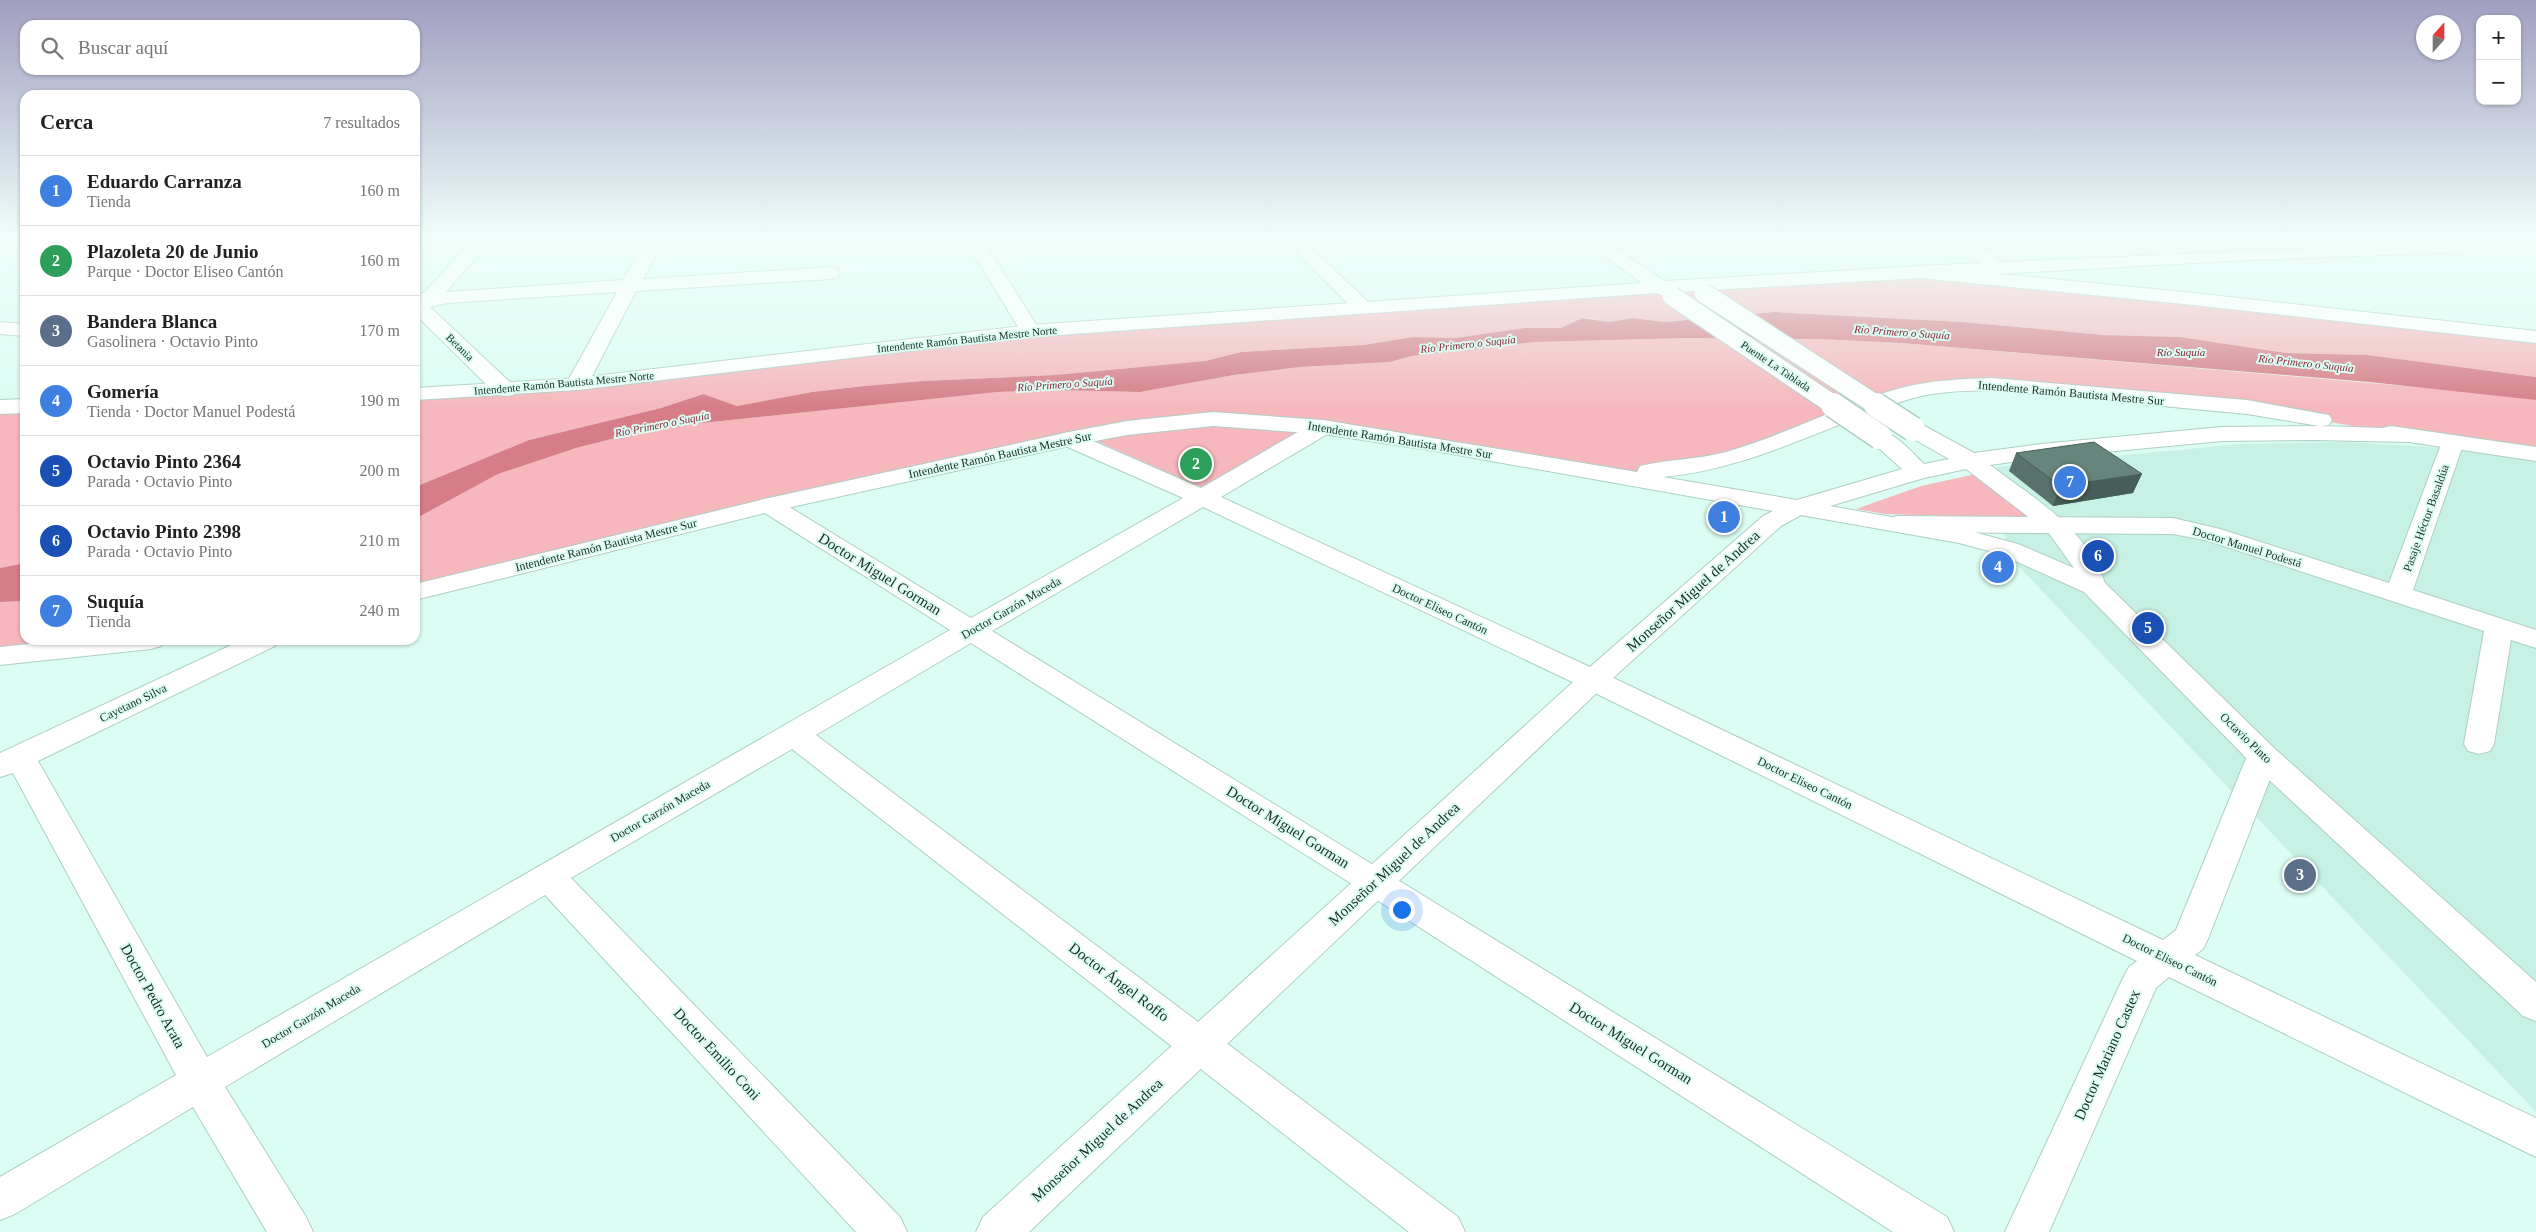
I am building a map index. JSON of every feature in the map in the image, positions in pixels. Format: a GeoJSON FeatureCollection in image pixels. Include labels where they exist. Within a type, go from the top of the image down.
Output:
{"type":"FeatureCollection","features":[{"type":"Feature","properties":{"kind":"street"},"geometry":{"type":"LineString","coordinates":[[420,301],[435,292]]}},
{"type":"Feature","properties":{"kind":"street"},"geometry":{"type":"LineString","coordinates":[[420,303],[448,297],[523,292]]}},
{"type":"Feature","properties":{"kind":"street"},"geometry":{"type":"LineString","coordinates":[[577,384],[626,292]]}},
{"type":"Feature","properties":{"kind":"street"},"geometry":{"type":"LineString","coordinates":[[1006,292],[1030,331]]}},
{"type":"Feature","properties":{"kind":"street"},"geometry":{"type":"LineString","coordinates":[[1347,292],[1363,308]]}},
{"type":"Feature","properties":{"kind":"street","name":"Intendente Ramón Bautista Mestre Norte"},"geometry":{"type":"LineString","coordinates":[[420,394],[505,390],[577,384],[1030,331],[1560,292]]}},
{"type":"Feature","properties":{"kind":"street","name":"Puente La Tablada"},"geometry":{"type":"LineString","coordinates":[[1680,292],[1880,437],[1919,472]]}},
{"type":"Feature","properties":{"kind":"street","name":"Puente La Tablada"},"geometry":{"type":"LineString","coordinates":[[1703,292],[1913,429],[1970,461]]}},
{"type":"Feature","properties":{"kind":"street","name":"Intendente Ramón Bautista Mestre Norte"},"geometry":{"type":"LineString","coordinates":[[2136,292],[2536,337]]}},
{"type":"Feature","properties":{"kind":"street","name":"Betania"},"geometry":{"type":"LineString","coordinates":[[420,309],[505,390]]}},
{"type":"Feature","properties":{"kind":"street"},"geometry":{"type":"LineString","coordinates":[[0,328],[20,330]]}},
{"type":"Feature","properties":{"kind":"street","name":"Intendente Ramón Bautista Mestre Sur"},"geometry":{"type":"LineString","coordinates":[[1594,473],[1694,467],[1735,457],[1908,393],[1957,385],[1992,384],[2247,407],[2408,436],[2536,454]]}},
{"type":"Feature","properties":{"kind":"street"},"geometry":{"type":"LineString","coordinates":[[0,407],[20,406]]}},
{"type":"Feature","properties":{"kind":"street","name":"Intendente Ramón Bautista Mestre Sur"},"geometry":{"type":"LineString","coordinates":[[420,591],[769,505],[1070,439],[1127,428],[1213,419],[1251,420],[1324,427],[1799,507],[1919,472],[1970,461],[2041,450],[2222,434],[2305,432],[2408,436]]}},
{"type":"Feature","properties":{"kind":"street","name":"Doctor Garzón Maceda"},"geometry":{"type":"LineString","coordinates":[[0,1200],[548,876],[1324,427]]}},
{"type":"Feature","properties":{"kind":"street","name":"Doctor Eliseo Cantón"},"geometry":{"type":"LineString","coordinates":[[1070,439],[1204,498],[1593,680],[2536,1138]]}},
{"type":"Feature","properties":{"kind":"street","name":"Pasaje Héctor Basaldúa"},"geometry":{"type":"LineString","coordinates":[[2398,594],[2454,442]]}},
{"type":"Feature","properties":{"kind":"street","name":"Octavio Pinto"},"geometry":{"type":"LineString","coordinates":[[1970,461],[2057,527],[2085,562],[2094,586],[2263,756],[2536,1005]]}},
{"type":"Feature","properties":{"kind":"street","name":"Doctor Miguel Gorman"},"geometry":{"type":"LineString","coordinates":[[769,505],[1375,882],[1932,1232]]}},
{"type":"Feature","properties":{"kind":"street"},"geometry":{"type":"LineString","coordinates":[[1799,507],[1961,536],[2009,549],[2094,586]]}},
{"type":"Feature","properties":{"kind":"street","name":"Monseñor Miguel de Andrea"},"geometry":{"type":"LineString","coordinates":[[998,1232],[1593,680],[1772,521],[1799,507]]}},
{"type":"Feature","properties":{"kind":"street","name":"Doctor Manuel Podestá"},"geometry":{"type":"LineString","coordinates":[[1886,524],[2057,527],[2173,526],[2212,534],[2536,639]]}},
{"type":"Feature","properties":{"kind":"street"},"geometry":{"type":"LineString","coordinates":[[2479,744],[2499,627]]}},
{"type":"Feature","properties":{"kind":"street"},"geometry":{"type":"LineString","coordinates":[[0,656],[104,645]]}},
{"type":"Feature","properties":{"kind":"street","name":"Cayetano Silva"},"geometry":{"type":"LineString","coordinates":[[10,761],[254,645]]}},
{"type":"Feature","properties":{"kind":"street","name":"Doctor Ángel Roffo"},"geometry":{"type":"LineString","coordinates":[[794,734],[1443,1232]]}},
{"type":"Feature","properties":{"kind":"street","name":"Doctor Mariano Castex"},"geometry":{"type":"LineString","coordinates":[[2028,1232],[2142,978],[2190,939],[2263,756]]}},
{"type":"Feature","properties":{"kind":"street","name":"Doctor Pedro Arata"},"geometry":{"type":"LineString","coordinates":[[10,761],[291,1232]]}},
{"type":"Feature","properties":{"kind":"street","name":"Doctor Emilio Coni"},"geometry":{"type":"LineString","coordinates":[[548,876],[885,1232]]}},
{"type":"Feature","properties":{"kind":"shaded area"},"geometry":{"type":"Polygon","coordinates":[[[1612,292],[2115,292],[2536,337],[2536,377],[2368,355],[2286,353],[2180,337],[2104,335],[1963,322],[1774,312],[1665,322],[1632,318],[1610,322],[1587,318],[1579,319],[1561,328],[1524,328],[1455,338],[1413,337],[1363,345],[1241,352],[1205,361],[1054,375],[923,381],[864,386],[812,392],[737,406],[702,394],[661,408],[529,440],[420,485],[420,394],[462,392],[1030,331],[1612,292]]]}},
{"type":"Feature","properties":{"kind":"shaded area"},"geometry":{"type":"Polygon","coordinates":[[[1687,338],[1819,339],[1901,343],[2487,393],[2536,400],[2536,454],[2408,436],[2281,413],[1992,384],[1930,388],[1735,457],[1657,471],[1594,473],[1251,420],[1127,428],[420,591],[420,516],[498,474],[576,448],[655,428],[998,392],[1055,390],[1140,392],[1234,375],[1300,367],[1390,362],[1412,356],[1535,342],[1687,338]]]}},
{"type":"Feature","properties":{"kind":"shaded area"},"geometry":{"type":"Polygon","coordinates":[[[20,406],[20,564],[0,568],[0,407],[20,406]]]}},
{"type":"Feature","properties":{"kind":"shaded area"},"geometry":{"type":"Polygon","coordinates":[[[1191,425],[1306,430],[1202,488],[1092,439],[1191,425]]]}},
{"type":"Feature","properties":{"kind":"shaded area"},"geometry":{"type":"Polygon","coordinates":[[[2348,442],[2478,450],[2536,458],[2536,1112],[2007,554],[1997,467],[2242,444],[2348,442]]]}},
{"type":"Feature","properties":{"kind":"shaded area"},"geometry":{"type":"Polygon","coordinates":[[[1976,474],[2033,519],[1885,514],[1856,509],[1921,486],[1976,474]]]}},
{"type":"Feature","properties":{"kind":"shaded area"},"geometry":{"type":"Polygon","coordinates":[[[20,601],[20,645],[104,645],[0,656],[0,602],[20,601]]]}},
{"type":"Feature","properties":{"kind":"water","name":"Río Suquía"},"geometry":{"type":"Polygon","coordinates":[[[1774,312],[1963,322],[2104,335],[2180,337],[2286,353],[2368,355],[2536,377],[2536,400],[2369,382],[1901,343],[1819,339],[1687,338],[1535,342],[1412,356],[1390,362],[1300,367],[1234,375],[1140,392],[1055,390],[998,392],[655,428],[576,448],[498,474],[420,516],[420,485],[529,440],[661,408],[703,394],[737,406],[812,392],[864,386],[923,381],[1054,375],[1205,361],[1241,352],[1363,345],[1413,337],[1455,338],[1524,328],[1561,328],[1582,318],[1610,322],[1632,318],[1665,322],[1774,312]]]}},
{"type":"Feature","properties":{"kind":"water"},"geometry":{"type":"Polygon","coordinates":[[[20,564],[20,601],[0,602],[0,568],[20,564]]]}},
{"type":"Feature","properties":{"kind":"building"},"geometry":{"type":"Polygon","coordinates":[[[2094,442],[2142,474],[2060,486],[2016,453],[2094,442]]]}},
{"type":"Feature","properties":{"kind":"place","name":"Plazoleta 20 de Junio"},"geometry":{"type":"Point","coordinates":[1196,464]}},
{"type":"Feature","properties":{"kind":"place","name":"Suquía"},"geometry":{"type":"Point","coordinates":[2070,482]}},
{"type":"Feature","properties":{"kind":"place","name":"Eduardo Carranza"},"geometry":{"type":"Point","coordinates":[1724,517]}},
{"type":"Feature","properties":{"kind":"place","name":"Octavio Pinto 2398"},"geometry":{"type":"Point","coordinates":[2098,556]}},
{"type":"Feature","properties":{"kind":"place","name":"Gomería"},"geometry":{"type":"Point","coordinates":[1998,567]}},
{"type":"Feature","properties":{"kind":"place","name":"Octavio Pinto 2364"},"geometry":{"type":"Point","coordinates":[2148,628]}},
{"type":"Feature","properties":{"kind":"place","name":"Bandera Blanca"},"geometry":{"type":"Point","coordinates":[2300,875]}},
{"type":"Feature","properties":{"kind":"water label","name":"Río Primero o Suquía"},"geometry":{"type":"Point","coordinates":[1902,332]}},
{"type":"Feature","properties":{"kind":"water label","name":"Río Primero o Suquía"},"geometry":{"type":"Point","coordinates":[1468,344]}},
{"type":"Feature","properties":{"kind":"water label","name":"Río Primero o Suquía"},"geometry":{"type":"Point","coordinates":[2306,363]}},
{"type":"Feature","properties":{"kind":"water label","name":"Río Primero o Suquía"},"geometry":{"type":"Point","coordinates":[1065,384]}},
{"type":"Feature","properties":{"kind":"water label","name":"Río Primero o Suquía"},"geometry":{"type":"Point","coordinates":[662,424]}}]}
